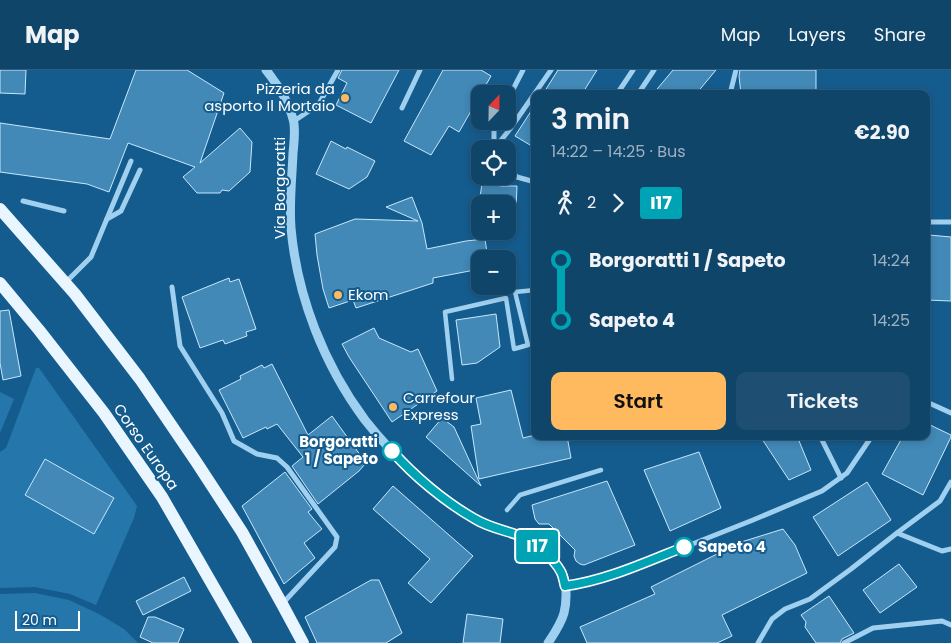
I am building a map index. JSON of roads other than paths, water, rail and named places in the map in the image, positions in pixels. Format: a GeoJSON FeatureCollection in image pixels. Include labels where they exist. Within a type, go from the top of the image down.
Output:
{"type":"FeatureCollection","features":[{"type":"Feature","properties":{"kind":"main road"},"geometry":{"type":"LineString","coordinates":[[0,209],[65,283],[140,379],[242,532],[303,643]]}},
{"type":"Feature","properties":{"kind":"main road","name":"Corso Europa"},"geometry":{"type":"LineString","coordinates":[[0,283],[104,413],[162,497],[246,643]]}},
{"type":"Feature","properties":{"kind":"street","name":"Via Borgoratti"},"geometry":{"type":"LineString","coordinates":[[266,70],[287,101],[294,121],[291,227],[300,281],[315,329],[346,392],[365,420],[403,464],[440,495],[474,519],[520,536],[539,548],[552,560],[562,573],[566,599],[564,613],[548,643]]}},
{"type":"Feature","properties":{"kind":"street"},"geometry":{"type":"LineString","coordinates":[[294,121],[320,102],[338,70]]}},
{"type":"Feature","properties":{"kind":"street"},"geometry":{"type":"LineString","coordinates":[[402,108],[420,70]]}},
{"type":"Feature","properties":{"kind":"street"},"geometry":{"type":"LineString","coordinates":[[515,85],[523,70]]}},
{"type":"Feature","properties":{"kind":"street"},"geometry":{"type":"LineString","coordinates":[[537,90],[551,70]]}},
{"type":"Feature","properties":{"kind":"street"},"geometry":{"type":"LineString","coordinates":[[620,90],[633,70]]}},
{"type":"Feature","properties":{"kind":"street"},"geometry":{"type":"LineString","coordinates":[[641,90],[654,70]]}},
{"type":"Feature","properties":{"kind":"street"},"geometry":{"type":"LineString","coordinates":[[731,90],[736,70]]}},
{"type":"Feature","properties":{"kind":"street"},"geometry":{"type":"LineString","coordinates":[[516,120],[531,99]]}},
{"type":"Feature","properties":{"kind":"street"},"geometry":{"type":"LineString","coordinates":[[494,130],[494,149],[509,130]]}},
{"type":"Feature","properties":{"kind":"street"},"geometry":{"type":"LineString","coordinates":[[65,283],[91,257],[131,161]]}},
{"type":"Feature","properties":{"kind":"street"},"geometry":{"type":"LineString","coordinates":[[107,219],[121,211],[140,170]]}},
{"type":"Feature","properties":{"kind":"street"},"geometry":{"type":"LineString","coordinates":[[516,176],[531,181]]}},
{"type":"Feature","properties":{"kind":"street"},"geometry":{"type":"LineString","coordinates":[[22,201],[64,211]]}},
{"type":"Feature","properties":{"kind":"street"},"geometry":{"type":"LineString","coordinates":[[930,222],[951,222]]}},
{"type":"Feature","properties":{"kind":"street"},"geometry":{"type":"LineString","coordinates":[[172,287],[180,346],[222,413],[234,441],[257,454],[277,458],[282,462],[337,537],[335,547],[282,604]]}},
{"type":"Feature","properties":{"kind":"street"},"geometry":{"type":"LineString","coordinates":[[452,379],[445,312],[506,298],[514,349],[528,345],[515,292],[531,290]]}},
{"type":"Feature","properties":{"kind":"street"},"geometry":{"type":"LineString","coordinates":[[930,403],[951,413]]}},
{"type":"Feature","properties":{"kind":"street"},"geometry":{"type":"LineString","coordinates":[[822,440],[841,478]]}},
{"type":"Feature","properties":{"kind":"street"},"geometry":{"type":"LineString","coordinates":[[565,586],[584,584],[642,564],[822,492],[848,474],[869,440]]}},
{"type":"Feature","properties":{"kind":"street"},"geometry":{"type":"LineString","coordinates":[[507,510],[520,495],[601,470]]}},
{"type":"Feature","properties":{"kind":"street"},"geometry":{"type":"LineString","coordinates":[[758,643],[772,619],[786,609],[810,599],[852,569],[940,501],[951,482]]}},
{"type":"Feature","properties":{"kind":"street"},"geometry":{"type":"LineString","coordinates":[[897,533],[942,552],[951,549]]}},
{"type":"Feature","properties":{"kind":"street"},"geometry":{"type":"LineString","coordinates":[[844,643],[873,628],[942,621],[951,625]]}},
{"type":"Feature","properties":{"kind":"place","name":"Pizzeria da asporto Il Mortaio"},"geometry":{"type":"Point","coordinates":[345,98]}},
{"type":"Feature","properties":{"kind":"place","name":"Ekom"},"geometry":{"type":"Point","coordinates":[338,295]}},
{"type":"Feature","properties":{"kind":"place","name":"Carrefour Express"},"geometry":{"type":"Point","coordinates":[393,407]}},
{"type":"Feature","properties":{"kind":"place","name":"Borgoratti 1 / Sapeto"},"geometry":{"type":"Point","coordinates":[392,451]}},
{"type":"Feature","properties":{"kind":"place","name":"Sapeto 4"},"geometry":{"type":"Point","coordinates":[684,547]}}]}
